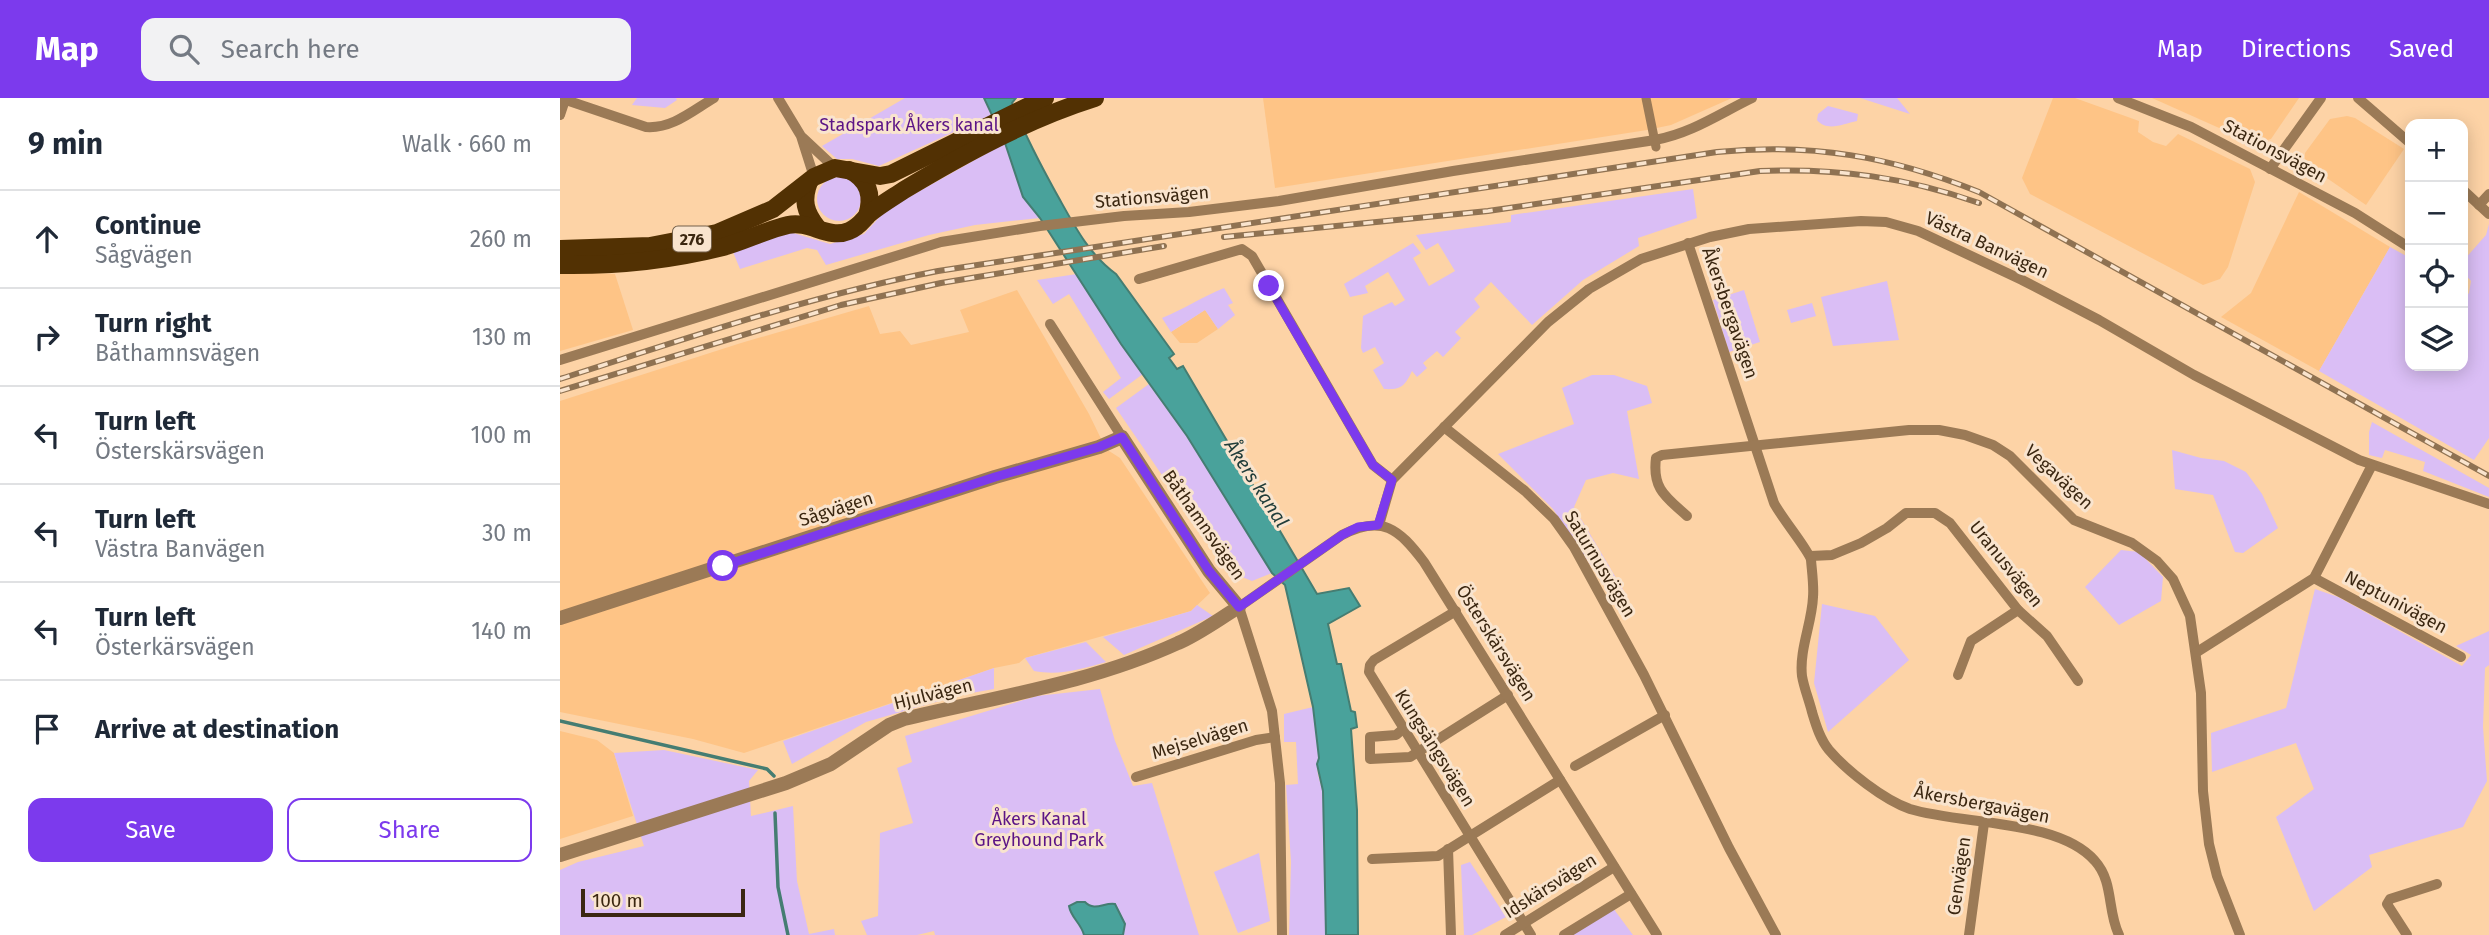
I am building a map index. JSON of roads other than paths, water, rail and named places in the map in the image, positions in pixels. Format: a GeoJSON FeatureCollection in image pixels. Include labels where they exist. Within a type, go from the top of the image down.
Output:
{"type":"FeatureCollection","features":[{"type":"Feature","properties":{"kind":"main road","name":"276"},"geometry":{"type":"LineString","coordinates":[[1025,116],[1045,98]]}},
{"type":"Feature","properties":{"kind":"main road"},"geometry":{"type":"LineString","coordinates":[[1025,116],[1063,98]]}},
{"type":"Feature","properties":{"kind":"main road","name":"276"},"geometry":{"type":"LineString","coordinates":[[560,249],[650,246],[717,233],[773,209],[811,179],[840,168],[880,176],[891,174],[994,132],[1025,116],[1095,98]]}},
{"type":"Feature","properties":{"kind":"main road","name":"276"},"geometry":{"type":"LineString","coordinates":[[560,265],[680,257],[726,246],[789,224],[817,227],[827,233],[839,234],[857,227],[867,216],[994,132]]}},
{"type":"Feature","properties":{"kind":"main road"},"geometry":{"type":"LineString","coordinates":[[840,168],[859,175],[866,184],[870,195],[867,216]]}},
{"type":"Feature","properties":{"kind":"main road"},"geometry":{"type":"LineString","coordinates":[[811,179],[804,204],[808,216],[817,227]]}},
{"type":"Feature","properties":{"kind":"street"},"geometry":{"type":"LineString","coordinates":[[560,115],[563,99],[655,128],[667,125],[714,98]]}},
{"type":"Feature","properties":{"kind":"street"},"geometry":{"type":"LineString","coordinates":[[778,98],[801,136],[811,179]]}},
{"type":"Feature","properties":{"kind":"street"},"geometry":{"type":"LineString","coordinates":[[1646,98],[1656,144]]}},
{"type":"Feature","properties":{"kind":"street","name":"Stationsvägen"},"geometry":{"type":"LineString","coordinates":[[560,360],[941,242],[1125,215],[1189,212],[1279,201],[1453,171],[1656,144],[1695,128],[1752,98]]}},
{"type":"Feature","properties":{"kind":"street","name":"Stationsvägen"},"geometry":{"type":"LineString","coordinates":[[2118,98],[2178,121],[2362,217],[2405,245]]}},
{"type":"Feature","properties":{"kind":"street"},"geometry":{"type":"LineString","coordinates":[[2270,169],[2321,98]]}},
{"type":"Feature","properties":{"kind":"street"},"geometry":{"type":"LineString","coordinates":[[2358,98],[2405,139]]}},
{"type":"Feature","properties":{"kind":"street"},"geometry":{"type":"LineString","coordinates":[[801,136],[840,168]]}},
{"type":"Feature","properties":{"kind":"street"},"geometry":{"type":"LineString","coordinates":[[2479,205],[2489,194]]}},
{"type":"Feature","properties":{"kind":"street"},"geometry":{"type":"LineString","coordinates":[[2468,195],[2489,214]]}},
{"type":"Feature","properties":{"kind":"street","name":"Västra Banvägen"},"geometry":{"type":"LineString","coordinates":[[1378,525],[1392,480],[1548,322],[1589,289],[1641,259],[1688,243],[1749,229],[1833,222],[1886,222],[1918,231],[2022,280],[2194,374],[2372,465],[2489,504]]}},
{"type":"Feature","properties":{"kind":"street","name":"Åkersbergavägen"},"geometry":{"type":"LineString","coordinates":[[1688,243],[1774,503],[1782,519],[1811,556],[1813,598],[1805,638],[1802,675],[1817,727],[1827,748],[1839,761],[1893,802],[1933,815],[2053,835],[2082,848],[2095,860],[2108,881],[2113,919],[2119,935]]}},
{"type":"Feature","properties":{"kind":"street"},"geometry":{"type":"LineString","coordinates":[[1139,279],[1242,249],[1252,256],[1373,465],[1392,480]]}},
{"type":"Feature","properties":{"kind":"street","name":"Båthamnsvägen"},"geometry":{"type":"LineString","coordinates":[[1050,324],[1209,571],[1239,607],[1272,711],[1280,783],[1282,935]]}},
{"type":"Feature","properties":{"kind":"street","name":"Saturnusvägen"},"geometry":{"type":"LineString","coordinates":[[1444,427],[1525,491],[1554,519],[1592,578],[1665,715],[1729,848],[1776,935]]}},
{"type":"Feature","properties":{"kind":"street","name":"Vegavägen"},"geometry":{"type":"LineString","coordinates":[[1687,516],[1659,489],[1655,475],[1656,458],[1671,453],[1888,432],[1939,430],[1965,435],[1993,445],[2010,456],[2074,520],[2132,543],[2157,561],[2173,579],[2190,616],[2202,693],[2203,791],[2209,844],[2217,876],[2240,935]]}},
{"type":"Feature","properties":{"kind":"street","name":"Sågvägen"},"geometry":{"type":"LineString","coordinates":[[560,618],[995,477],[1099,447],[1122,437]]}},
{"type":"Feature","properties":{"kind":"street","name":"Neptunivägen"},"geometry":{"type":"LineString","coordinates":[[2372,465],[2315,578],[2461,657]]}},
{"type":"Feature","properties":{"kind":"street","name":"Uranusvägen"},"geometry":{"type":"LineString","coordinates":[[1811,556],[1832,555],[1861,543],[1906,513],[1935,513],[1950,523],[2018,610],[2047,636],[2078,681]]}},
{"type":"Feature","properties":{"kind":"street"},"geometry":{"type":"LineString","coordinates":[[1239,607],[1358,527],[1378,525]]}},
{"type":"Feature","properties":{"kind":"street","name":"Österskärsvägen"},"geometry":{"type":"LineString","coordinates":[[1378,525],[1388,527],[1410,543],[1456,611],[1657,935]]}},
{"type":"Feature","properties":{"kind":"street"},"geometry":{"type":"LineString","coordinates":[[2197,652],[2315,578]]}},
{"type":"Feature","properties":{"kind":"street","name":"Hjulvägen"},"geometry":{"type":"LineString","coordinates":[[560,855],[786,783],[831,764],[889,725],[904,719],[1033,691],[1118,667],[1180,642],[1239,607]]}},
{"type":"Feature","properties":{"kind":"street"},"geometry":{"type":"LineString","coordinates":[[1958,675],[1971,641],[2018,610]]}},
{"type":"Feature","properties":{"kind":"street","name":"Kungsängsvägen"},"geometry":{"type":"LineString","coordinates":[[1456,611],[1374,660],[1370,665],[1371,677],[1531,935]]}},
{"type":"Feature","properties":{"kind":"street"},"geometry":{"type":"LineString","coordinates":[[1404,729],[1396,734],[1370,737],[1370,759],[1410,757],[1508,695]]}},
{"type":"Feature","properties":{"kind":"street"},"geometry":{"type":"LineString","coordinates":[[1575,766],[1665,715]]}},
{"type":"Feature","properties":{"kind":"street","name":"Mejselvägen"},"geometry":{"type":"LineString","coordinates":[[1136,777],[1256,740],[1275,737]]}},
{"type":"Feature","properties":{"kind":"street"},"geometry":{"type":"LineString","coordinates":[[1372,859],[1437,856],[1560,780]]}},
{"type":"Feature","properties":{"kind":"street","name":"Genvägen"},"geometry":{"type":"LineString","coordinates":[[1969,935],[1984,823]]}},
{"type":"Feature","properties":{"kind":"street"},"geometry":{"type":"LineString","coordinates":[[1448,849],[1451,935]]}},
{"type":"Feature","properties":{"kind":"street","name":"Idskärsvägen"},"geometry":{"type":"LineString","coordinates":[[1505,935],[1614,867]]}},
{"type":"Feature","properties":{"kind":"street"},"geometry":{"type":"LineString","coordinates":[[2407,935],[2386,904],[2390,900],[2437,884]]}},
{"type":"Feature","properties":{"kind":"street"},"geometry":{"type":"LineString","coordinates":[[1564,935],[1631,894]]}},
{"type":"Feature","properties":{"kind":"water"},"geometry":{"type":"Polygon","coordinates":[[[984,98],[1016,98],[1012,103],[1022,125],[1074,225],[1088,246],[1116,274],[1174,354],[1169,358],[1177,369],[1183,366],[1317,594],[1349,588],[1360,606],[1328,624],[1337,664],[1341,664],[1357,727],[1351,729],[1357,810],[1358,935],[1326,935],[1323,791],[1317,764],[1319,758],[1313,707],[1285,585],[1272,573],[1187,436],[1121,344],[1040,218],[1023,197],[1005,143],[984,98]]]}},
{"type":"Feature","properties":{"kind":"water"},"geometry":{"type":"Polygon","coordinates":[[[1077,902],[1092,906],[1115,904],[1125,924],[1123,935],[1084,935],[1069,906],[1077,902]]]}},
{"type":"Feature","properties":{"kind":"waterway"},"geometry":{"type":"LineString","coordinates":[[560,721],[767,769],[774,776]]}},
{"type":"Feature","properties":{"kind":"waterway"},"geometry":{"type":"LineString","coordinates":[[775,813],[778,887],[788,935]]}},
{"type":"Feature","properties":{"kind":"railway"},"geometry":{"type":"LineString","coordinates":[[560,379],[795,306],[938,271],[1717,152],[1786,149],[1882,161],[1914,169],[1979,192],[2489,476]]}},
{"type":"Feature","properties":{"kind":"railway"},"geometry":{"type":"LineString","coordinates":[[1224,237],[1488,211],[1760,171],[1817,171],[1871,176],[1925,187],[1979,203]]}},
{"type":"Feature","properties":{"kind":"railway"},"geometry":{"type":"LineString","coordinates":[[560,391],[841,305],[941,283],[1164,246]]}},
{"type":"Feature","properties":{"kind":"park label","name":"Stadspark Åkers kanal"},"geometry":{"type":"Point","coordinates":[909,125]}},
{"type":"Feature","properties":{"kind":"park label","name":"Åkers Kanal Greyhound Park"},"geometry":{"type":"Point","coordinates":[1039,829]}},
{"type":"Feature","properties":{"kind":"water label","name":"Åkers kanal"},"geometry":{"type":"Point","coordinates":[1257,483]}}]}
